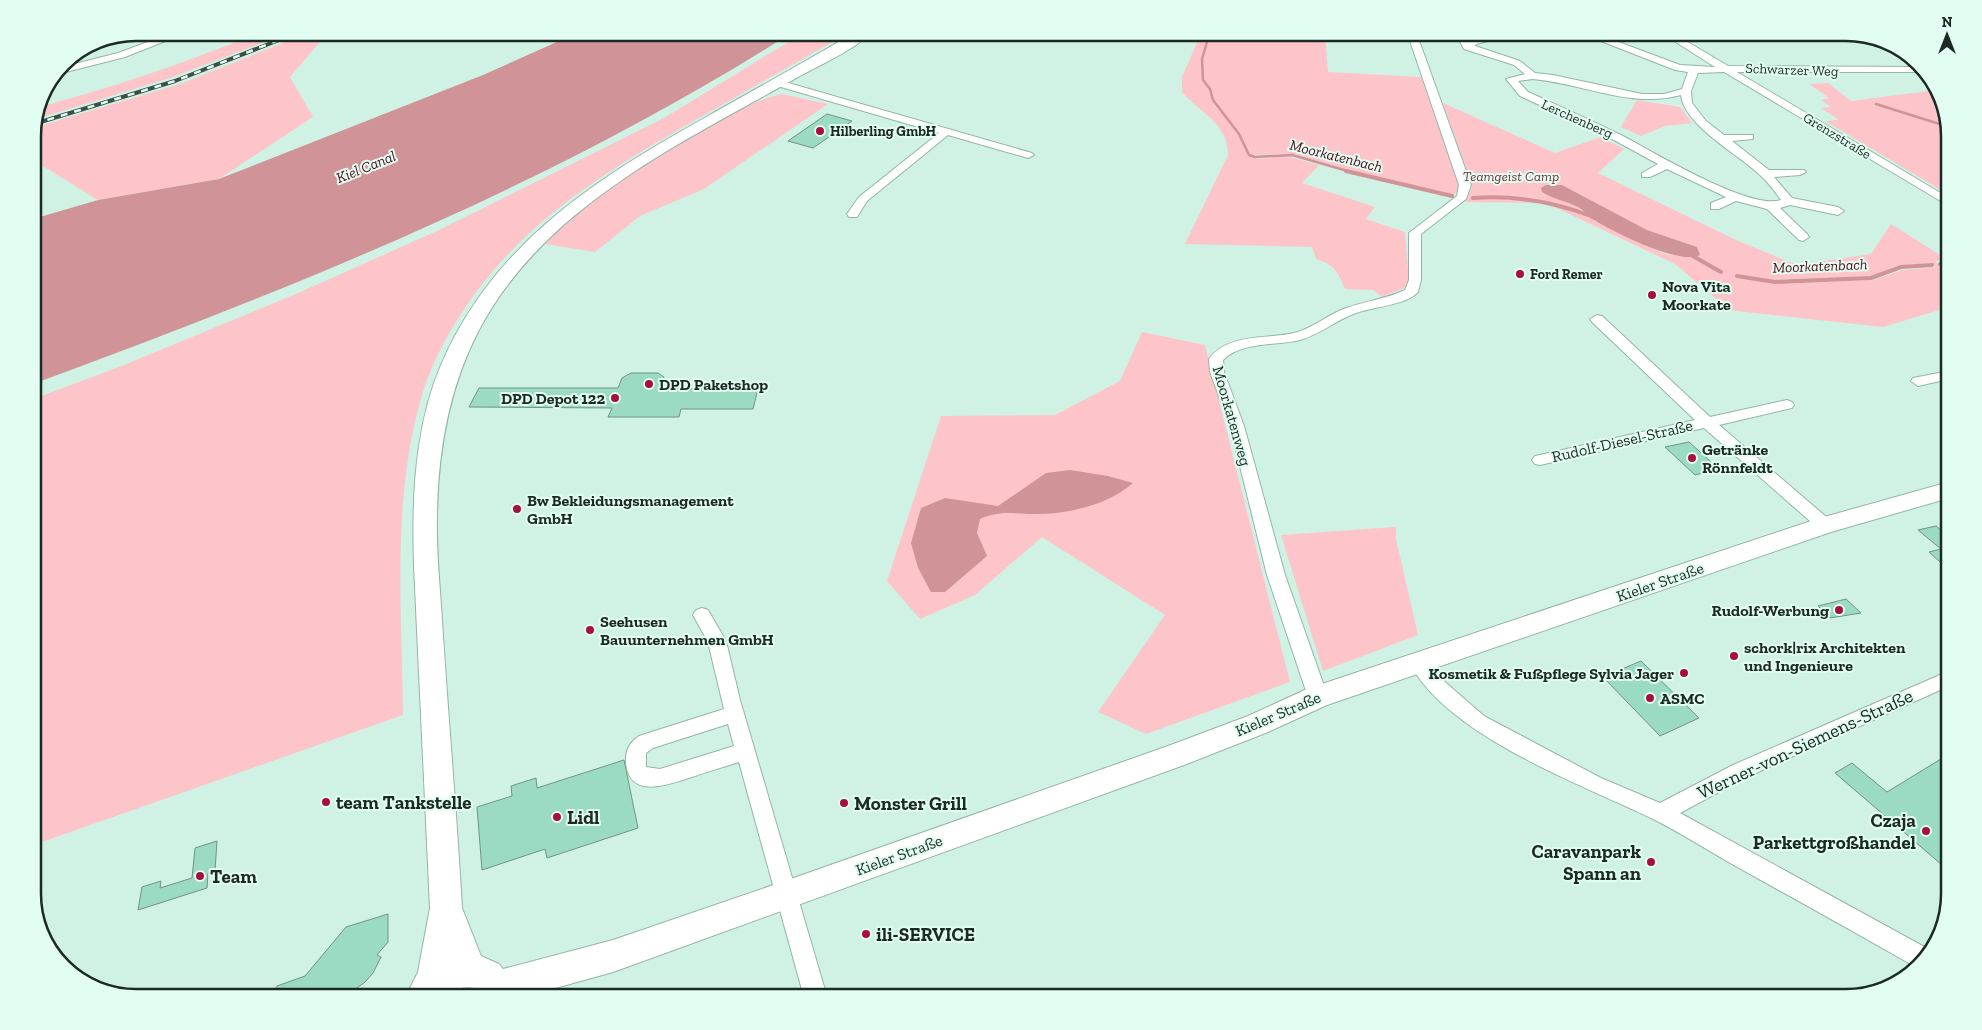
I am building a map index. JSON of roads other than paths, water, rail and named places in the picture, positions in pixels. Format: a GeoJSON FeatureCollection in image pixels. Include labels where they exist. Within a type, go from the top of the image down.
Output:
{"type":"FeatureCollection","features":[{"type":"Feature","properties":{"kind":"main road"},"geometry":{"type":"LineString","coordinates":[[426,989],[435,972],[446,908],[425,516],[433,423],[442,386],[456,351],[478,310],[500,280],[539,237],[567,213],[638,163],[850,41]]}},
{"type":"Feature","properties":{"kind":"main road","name":"Kieler Straße"},"geometry":{"type":"LineString","coordinates":[[429,989],[449,974],[488,985],[613,956],[1202,746],[1258,724],[1317,696],[1825,525],[1941,492]]}},
{"type":"Feature","properties":{"kind":"main road"},"geometry":{"type":"LineString","coordinates":[[446,908],[458,944],[488,985]]}},
{"type":"Feature","properties":{"kind":"main road","name":"Kieler Straße"},"geometry":{"type":"LineString","coordinates":[[547,989],[613,956]]}},
{"type":"Feature","properties":{"kind":"street"},"geometry":{"type":"LineString","coordinates":[[70,68],[106,59],[158,41]]}},
{"type":"Feature","properties":{"kind":"street","name":"Moorkatenweg"},"geometry":{"type":"LineString","coordinates":[[1317,696],[1276,575],[1237,426],[1217,372],[1216,359],[1220,354],[1238,346],[1284,340],[1317,330],[1350,311],[1400,298],[1411,292],[1415,280],[1415,233],[1462,197],[1465,185],[1414,41]]}},
{"type":"Feature","properties":{"kind":"street"},"geometry":{"type":"LineString","coordinates":[[1464,41],[1467,47],[1471,49]]}},
{"type":"Feature","properties":{"kind":"street"},"geometry":{"type":"LineString","coordinates":[[1471,49],[1470,45],[1477,41]]}},
{"type":"Feature","properties":{"kind":"street"},"geometry":{"type":"LineString","coordinates":[[1606,41],[1678,68],[1694,72],[1686,91],[1687,103],[1702,123],[1766,174],[1788,201],[1838,211]]}},
{"type":"Feature","properties":{"kind":"street"},"geometry":{"type":"LineString","coordinates":[[1679,41],[1725,68]]}},
{"type":"Feature","properties":{"kind":"street","name":"Lerchenberg"},"geometry":{"type":"LineString","coordinates":[[1471,49],[1517,63],[1531,74],[1633,96],[1672,94],[1686,91]]}},
{"type":"Feature","properties":{"kind":"street","name":"Schwarzer Weg"},"geometry":{"type":"LineString","coordinates":[[1694,72],[1725,68],[1860,72],[1913,70]]}},
{"type":"Feature","properties":{"kind":"street","name":"Grenzstraße"},"geometry":{"type":"LineString","coordinates":[[1725,68],[1941,198]]}},
{"type":"Feature","properties":{"kind":"street","name":"Lerchenberg"},"geometry":{"type":"LineString","coordinates":[[1531,74],[1511,79],[1523,94],[1618,138],[1735,197],[1771,206]]}},
{"type":"Feature","properties":{"kind":"street"},"geometry":{"type":"LineString","coordinates":[[778,83],[1028,155]]}},
{"type":"Feature","properties":{"kind":"street"},"geometry":{"type":"LineString","coordinates":[[853,214],[863,199],[946,132]]}},
{"type":"Feature","properties":{"kind":"street"},"geometry":{"type":"LineString","coordinates":[[1721,139],[1749,137]]}},
{"type":"Feature","properties":{"kind":"street"},"geometry":{"type":"LineString","coordinates":[[1646,175],[1667,164]]}},
{"type":"Feature","properties":{"kind":"street"},"geometry":{"type":"LineString","coordinates":[[1766,174],[1800,172]]}},
{"type":"Feature","properties":{"kind":"street"},"geometry":{"type":"LineString","coordinates":[[1714,206],[1735,197]]}},
{"type":"Feature","properties":{"kind":"street"},"geometry":{"type":"LineString","coordinates":[[1771,206],[1788,201]]}},
{"type":"Feature","properties":{"kind":"street"},"geometry":{"type":"LineString","coordinates":[[1771,206],[1803,237]]}},
{"type":"Feature","properties":{"kind":"street","name":"Rudolf-Diesel-Straße"},"geometry":{"type":"LineString","coordinates":[[1597,319],[1705,421],[1825,525]]}},
{"type":"Feature","properties":{"kind":"street"},"geometry":{"type":"LineString","coordinates":[[1918,381],[1941,377]]}},
{"type":"Feature","properties":{"kind":"street","name":"Rudolf-Diesel-Straße"},"geometry":{"type":"LineString","coordinates":[[1540,460],[1705,421],[1788,405]]}},
{"type":"Feature","properties":{"kind":"street"},"geometry":{"type":"LineString","coordinates":[[702,615],[717,641],[814,989]]}},
{"type":"Feature","properties":{"kind":"street"},"geometry":{"type":"LineString","coordinates":[[1418,662],[1438,687],[1477,722],[1594,784],[1661,812],[1918,956]]}},
{"type":"Feature","properties":{"kind":"street","name":"Werner-von-Siemens-Straße"},"geometry":{"type":"LineString","coordinates":[[1661,812],[1740,771],[1941,682]]}},
{"type":"Feature","properties":{"kind":"street"},"geometry":{"type":"LineString","coordinates":[[736,714],[652,738],[640,744],[635,753],[636,772],[646,778],[660,778],[746,751]]}},
{"type":"Feature","properties":{"kind":"water","name":"Kiel Canal"},"geometry":{"type":"Polygon","coordinates":[[[559,41],[778,41],[702,87],[610,138],[517,185],[422,229],[228,310],[41,381],[41,217],[98,200],[219,179],[483,75],[559,41]]]}},
{"type":"Feature","properties":{"kind":"water"},"geometry":{"type":"Polygon","coordinates":[[[1546,185],[1562,185],[1647,230],[1697,247],[1700,255],[1690,257],[1678,256],[1662,252],[1630,239],[1592,219],[1578,207],[1542,192],[1541,188],[1546,185]]]}},
{"type":"Feature","properties":{"kind":"water"},"geometry":{"type":"Polygon","coordinates":[[[1070,470],[1108,476],[1133,483],[1110,498],[1084,508],[1042,514],[998,514],[980,519],[977,533],[987,556],[945,592],[931,592],[918,568],[911,543],[921,508],[945,498],[998,506],[1046,473],[1070,470]]]}},
{"type":"Feature","properties":{"kind":"waterway","name":"Moorkatenbach"},"geometry":{"type":"LineString","coordinates":[[1207,42],[1202,59],[1203,80],[1210,89],[1213,100],[1239,134],[1249,155],[1255,157],[1292,155],[1351,172]]}},
{"type":"Feature","properties":{"kind":"waterway","name":"Moorkatenbach"},"geometry":{"type":"LineString","coordinates":[[1876,104],[1940,124]]}},
{"type":"Feature","properties":{"kind":"waterway","name":"Moorkatenbach"},"geometry":{"type":"LineString","coordinates":[[1346,171],[1452,196]]}},
{"type":"Feature","properties":{"kind":"waterway","name":"Moorkatenbach"},"geometry":{"type":"LineString","coordinates":[[1473,198],[1503,197],[1533,200],[1562,206],[1591,216]]}},
{"type":"Feature","properties":{"kind":"waterway","name":"Moorkatenbach"},"geometry":{"type":"LineString","coordinates":[[1691,255],[1721,272]]}},
{"type":"Feature","properties":{"kind":"waterway","name":"Moorkatenbach"},"geometry":{"type":"LineString","coordinates":[[1737,276],[1775,282],[1871,278],[1901,267],[1932,265]]}},
{"type":"Feature","properties":{"kind":"railway"},"geometry":{"type":"LineString","coordinates":[[42,121],[175,81],[276,41]]}},
{"type":"Feature","properties":{"kind":"place","name":"Hilberling GmbH"},"geometry":{"type":"Point","coordinates":[820,131]}},
{"type":"Feature","properties":{"kind":"place","name":"Ford Remer"},"geometry":{"type":"Point","coordinates":[1520,274]}},
{"type":"Feature","properties":{"kind":"place","name":"Nova Vita Moorkate"},"geometry":{"type":"Point","coordinates":[1652,295]}},
{"type":"Feature","properties":{"kind":"place","name":"DPD Paketshop"},"geometry":{"type":"Point","coordinates":[649,384]}},
{"type":"Feature","properties":{"kind":"place","name":"DPD Depot 122"},"geometry":{"type":"Point","coordinates":[615,398]}},
{"type":"Feature","properties":{"kind":"place","name":"Getränke Rönnfeldt"},"geometry":{"type":"Point","coordinates":[1692,458]}},
{"type":"Feature","properties":{"kind":"place","name":"Bw Bekleidungsmanagement GmbH"},"geometry":{"type":"Point","coordinates":[517,509]}},
{"type":"Feature","properties":{"kind":"place","name":"Rudolf-Werbung"},"geometry":{"type":"Point","coordinates":[1839,610]}},
{"type":"Feature","properties":{"kind":"place","name":"Seehusen Bauunternehmen GmbH"},"geometry":{"type":"Point","coordinates":[590,630]}},
{"type":"Feature","properties":{"kind":"place","name":"schork|rix Architekten und Ingenieure"},"geometry":{"type":"Point","coordinates":[1734,656]}},
{"type":"Feature","properties":{"kind":"place","name":"Kosmetik & Fußpflege Sylvia Jager"},"geometry":{"type":"Point","coordinates":[1684,673]}},
{"type":"Feature","properties":{"kind":"place","name":"ASMC"},"geometry":{"type":"Point","coordinates":[1650,698]}},
{"type":"Feature","properties":{"kind":"place","name":"team Tankstelle"},"geometry":{"type":"Point","coordinates":[326,802]}},
{"type":"Feature","properties":{"kind":"place","name":"Monster Grill"},"geometry":{"type":"Point","coordinates":[844,803]}},
{"type":"Feature","properties":{"kind":"place","name":"Lidl"},"geometry":{"type":"Point","coordinates":[557,817]}},
{"type":"Feature","properties":{"kind":"place","name":"Czaja Parkettgroßhandel"},"geometry":{"type":"Point","coordinates":[1926,831]}},
{"type":"Feature","properties":{"kind":"place","name":"Caravanpark Spann an"},"geometry":{"type":"Point","coordinates":[1651,862]}},
{"type":"Feature","properties":{"kind":"place","name":"Team"},"geometry":{"type":"Point","coordinates":[200,876]}},
{"type":"Feature","properties":{"kind":"place","name":"ili-SERVICE"},"geometry":{"type":"Point","coordinates":[866,934]}},
{"type":"Feature","properties":{"kind":"park label","name":"Teamgeist Camp"},"geometry":{"type":"Point","coordinates":[1511,176]}}]}
